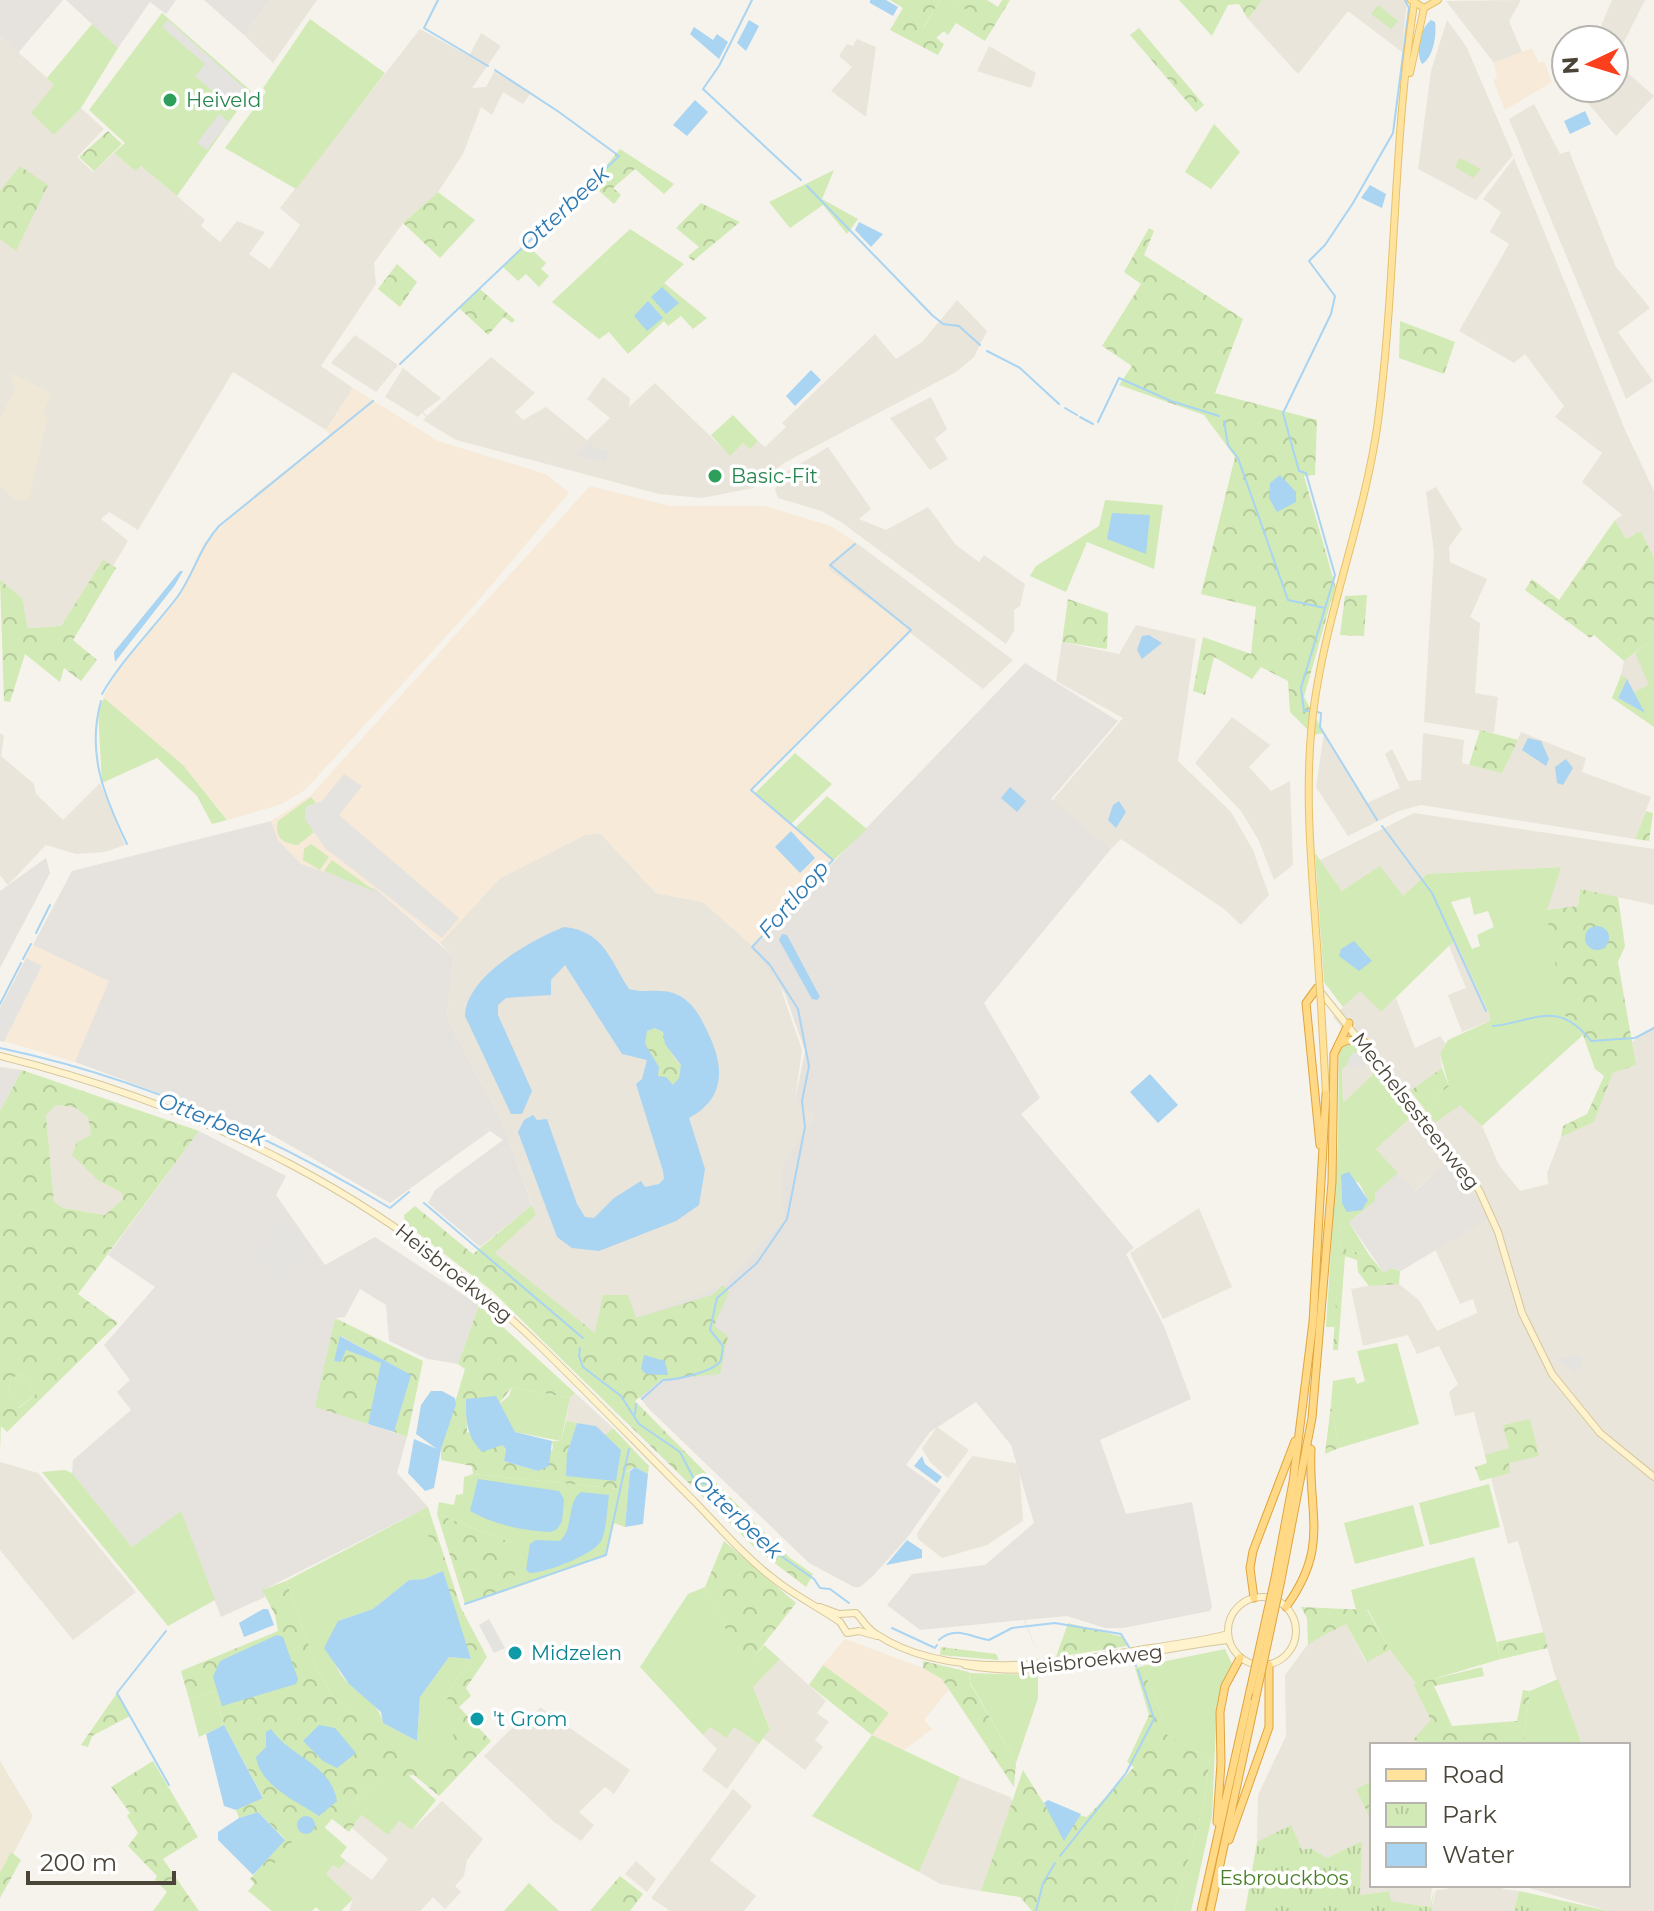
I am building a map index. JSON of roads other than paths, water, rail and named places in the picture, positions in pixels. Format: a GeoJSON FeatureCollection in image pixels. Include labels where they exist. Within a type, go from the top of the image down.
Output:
{"type":"FeatureCollection","features":[{"type":"Feature","properties":{"kind":"highway"},"geometry":{"type":"LineString","coordinates":[[1317,988],[1306,1003],[1322,1172]]}},
{"type":"Feature","properties":{"kind":"highway"},"geometry":{"type":"LineString","coordinates":[[1210,1911],[1309,1435],[1322,1327],[1331,1196],[1334,1054],[1349,1023]]}},
{"type":"Feature","properties":{"kind":"highway"},"geometry":{"type":"LineString","coordinates":[[1337,1045],[1348,1040],[1364,1042]]}},
{"type":"Feature","properties":{"kind":"highway"},"geometry":{"type":"LineString","coordinates":[[1201,1911],[1278,1579],[1301,1424],[1318,1269],[1326,1094]]}},
{"type":"Feature","properties":{"kind":"highway"},"geometry":{"type":"LineString","coordinates":[[1326,1094],[1331,1196]]}},
{"type":"Feature","properties":{"kind":"highway"},"geometry":{"type":"LineString","coordinates":[[1254,1598],[1250,1574],[1253,1551],[1301,1424]]}},
{"type":"Feature","properties":{"kind":"highway"},"geometry":{"type":"LineString","coordinates":[[1286,1607],[1305,1581],[1315,1541],[1309,1435]]}},
{"type":"Feature","properties":{"kind":"highway"},"geometry":{"type":"LineString","coordinates":[[1217,1836],[1220,1712],[1225,1686],[1240,1658]]}},
{"type":"Feature","properties":{"kind":"highway"},"geometry":{"type":"LineString","coordinates":[[1224,1847],[1269,1727],[1269,1665]]}},
{"type":"Feature","properties":{"kind":"main road"},"geometry":{"type":"LineString","coordinates":[[1403,112],[1424,8],[1438,0]]}},
{"type":"Feature","properties":{"kind":"main road"},"geometry":{"type":"LineString","coordinates":[[1326,1094],[1309,801],[1311,730],[1318,680],[1363,502],[1377,424],[1412,2],[1424,8]]}},
{"type":"Feature","properties":{"kind":"main road","name":"Mechelsesteenweg"},"geometry":{"type":"LineString","coordinates":[[1317,988],[1349,1023],[1479,1190],[1498,1232],[1522,1313],[1552,1374],[1600,1433],[1654,1477]]}},
{"type":"Feature","properties":{"kind":"main road","name":"Heisbroekweg"},"geometry":{"type":"LineString","coordinates":[[0,1058],[150,1103],[226,1132],[309,1171],[388,1219],[465,1278],[542,1347],[771,1577],[840,1622],[847,1633],[860,1627]]}},
{"type":"Feature","properties":{"kind":"main road"},"geometry":{"type":"LineString","coordinates":[[1254,1598],[1271,1598],[1286,1607],[1295,1621],[1296,1640],[1287,1655],[1269,1665],[1256,1665],[1240,1658],[1229,1637],[1236,1609],[1254,1598]]}},
{"type":"Feature","properties":{"kind":"main road","name":"Heisbroekweg"},"geometry":{"type":"LineString","coordinates":[[817,1606],[844,1614],[856,1613],[860,1627],[877,1636],[909,1650],[954,1661],[1011,1665],[1061,1663],[1229,1637]]}},
{"type":"Feature","properties":{"kind":"main road"},"geometry":{"type":"LineString","coordinates":[[840,1622],[844,1614]]}},
{"type":"Feature","properties":{"kind":"water"},"geometry":{"type":"Polygon","coordinates":[[[870,0],[886,0],[898,7],[893,16],[870,3],[870,0]]]}},
{"type":"Feature","properties":{"kind":"water"},"geometry":{"type":"Polygon","coordinates":[[[749,20],[759,26],[746,51],[737,43],[749,20]]]}},
{"type":"Feature","properties":{"kind":"water"},"geometry":{"type":"Polygon","coordinates":[[[1431,20],[1435,22],[1435,39],[1429,57],[1422,64],[1420,41],[1431,20]]]}},
{"type":"Feature","properties":{"kind":"water"},"geometry":{"type":"Polygon","coordinates":[[[694,27],[713,40],[717,34],[728,42],[719,59],[690,34],[694,27]]]}},
{"type":"Feature","properties":{"kind":"water"},"geometry":{"type":"Polygon","coordinates":[[[695,100],[708,112],[687,136],[673,125],[695,100]]]}},
{"type":"Feature","properties":{"kind":"water"},"geometry":{"type":"Polygon","coordinates":[[[1585,111],[1591,124],[1570,134],[1564,121],[1585,111]]]}},
{"type":"Feature","properties":{"kind":"water"},"geometry":{"type":"Polygon","coordinates":[[[1370,185],[1386,194],[1382,208],[1361,198],[1370,185]]]}},
{"type":"Feature","properties":{"kind":"water"},"geometry":{"type":"Polygon","coordinates":[[[859,222],[883,234],[871,247],[855,230],[859,222]]]}},
{"type":"Feature","properties":{"kind":"water"},"geometry":{"type":"Polygon","coordinates":[[[662,287],[679,303],[666,314],[651,297],[662,287]]]}},
{"type":"Feature","properties":{"kind":"water"},"geometry":{"type":"Polygon","coordinates":[[[648,301],[663,318],[647,331],[634,316],[648,301]]]}},
{"type":"Feature","properties":{"kind":"water"},"geometry":{"type":"Polygon","coordinates":[[[811,370],[821,380],[795,406],[786,396],[811,370]]]}},
{"type":"Feature","properties":{"kind":"water"},"geometry":{"type":"Polygon","coordinates":[[[1280,475],[1296,492],[1296,502],[1277,512],[1269,498],[1270,483],[1280,475]]]}},
{"type":"Feature","properties":{"kind":"water"},"geometry":{"type":"Polygon","coordinates":[[[1112,513],[1150,515],[1146,554],[1107,539],[1112,513]]]}},
{"type":"Feature","properties":{"kind":"water"},"geometry":{"type":"Polygon","coordinates":[[[183,571],[175,585],[115,662],[114,652],[183,571]]]}},
{"type":"Feature","properties":{"kind":"water"},"geometry":{"type":"Polygon","coordinates":[[[1149,635],[1162,643],[1142,659],[1137,650],[1142,636],[1149,635]]]}},
{"type":"Feature","properties":{"kind":"water"},"geometry":{"type":"Polygon","coordinates":[[[1627,679],[1645,713],[1618,698],[1627,679]]]}},
{"type":"Feature","properties":{"kind":"water"},"geometry":{"type":"Polygon","coordinates":[[[1528,738],[1541,741],[1549,759],[1546,766],[1522,750],[1528,738]]]}},
{"type":"Feature","properties":{"kind":"water"},"geometry":{"type":"Polygon","coordinates":[[[1566,759],[1573,768],[1563,785],[1557,783],[1555,767],[1566,759]]]}},
{"type":"Feature","properties":{"kind":"water"},"geometry":{"type":"Polygon","coordinates":[[[1010,787],[1026,801],[1017,812],[1001,798],[1010,787]]]}},
{"type":"Feature","properties":{"kind":"water"},"geometry":{"type":"Polygon","coordinates":[[[1119,801],[1126,812],[1116,828],[1108,820],[1113,805],[1119,801]]]}},
{"type":"Feature","properties":{"kind":"water"},"geometry":{"type":"Polygon","coordinates":[[[791,831],[815,858],[800,873],[775,847],[791,831]]]}},
{"type":"Feature","properties":{"kind":"water"},"geometry":{"type":"Polygon","coordinates":[[[1597,926],[1605,930],[1609,938],[1605,946],[1597,950],[1589,946],[1585,938],[1589,930],[1597,926]]]}},
{"type":"Feature","properties":{"kind":"water"},"geometry":{"type":"Polygon","coordinates":[[[564,927],[588,934],[611,958],[629,989],[665,991],[684,998],[700,1016],[714,1046],[719,1070],[710,1101],[689,1118],[705,1169],[699,1205],[676,1221],[599,1251],[572,1248],[557,1237],[518,1132],[524,1120],[533,1115],[537,1120],[547,1119],[577,1204],[585,1217],[594,1218],[614,1198],[641,1181],[645,1187],[659,1184],[664,1179],[663,1171],[636,1084],[642,1079],[647,1060],[622,1054],[565,965],[551,980],[551,995],[506,998],[498,1005],[498,1015],[532,1091],[522,1114],[511,1114],[465,1016],[468,1001],[488,974],[518,950],[564,927]],[[655,1028],[647,1031],[645,1044],[659,1067],[658,1076],[666,1077],[673,1085],[679,1078],[681,1065],[665,1044],[663,1032],[655,1028]]]}},
{"type":"Feature","properties":{"kind":"water"},"geometry":{"type":"Polygon","coordinates":[[[782,934],[787,935],[820,997],[817,1000],[812,999],[779,940],[782,934]]]}},
{"type":"Feature","properties":{"kind":"water"},"geometry":{"type":"Polygon","coordinates":[[[1354,941],[1372,961],[1359,971],[1339,956],[1341,949],[1354,941]]]}},
{"type":"Feature","properties":{"kind":"water"},"geometry":{"type":"Polygon","coordinates":[[[1150,1074],[1178,1105],[1158,1123],[1130,1092],[1150,1074]]]}},
{"type":"Feature","properties":{"kind":"water"},"geometry":{"type":"Polygon","coordinates":[[[1349,1172],[1368,1200],[1362,1210],[1347,1212],[1342,1203],[1341,1175],[1349,1172]]]}},
{"type":"Feature","properties":{"kind":"water"},"geometry":{"type":"Polygon","coordinates":[[[340,1336],[411,1375],[394,1432],[368,1424],[381,1363],[346,1350],[341,1362],[334,1361],[340,1336]]]}},
{"type":"Feature","properties":{"kind":"water"},"geometry":{"type":"Polygon","coordinates":[[[644,1355],[665,1361],[668,1375],[646,1374],[641,1369],[644,1355]]]}},
{"type":"Feature","properties":{"kind":"water"},"geometry":{"type":"Polygon","coordinates":[[[431,1391],[442,1391],[455,1398],[456,1404],[441,1449],[434,1488],[425,1491],[408,1473],[414,1439],[437,1449],[416,1434],[421,1405],[431,1391]]]}},
{"type":"Feature","properties":{"kind":"water"},"geometry":{"type":"Polygon","coordinates":[[[496,1396],[515,1432],[552,1441],[549,1466],[538,1471],[504,1461],[506,1449],[502,1445],[482,1452],[477,1446],[468,1427],[466,1399],[496,1396]]]}},
{"type":"Feature","properties":{"kind":"water"},"geometry":{"type":"Polygon","coordinates":[[[577,1423],[596,1426],[621,1450],[616,1481],[566,1476],[567,1453],[577,1423]]]}},
{"type":"Feature","properties":{"kind":"water"},"geometry":{"type":"Polygon","coordinates":[[[922,1456],[925,1464],[942,1477],[937,1483],[914,1466],[922,1456]]]}},
{"type":"Feature","properties":{"kind":"water"},"geometry":{"type":"Polygon","coordinates":[[[635,1467],[648,1474],[643,1524],[625,1527],[630,1471],[635,1467]]]}},
{"type":"Feature","properties":{"kind":"water"},"geometry":{"type":"Polygon","coordinates":[[[478,1479],[559,1491],[564,1499],[562,1522],[550,1532],[508,1526],[479,1516],[470,1511],[478,1479]]]}},
{"type":"Feature","properties":{"kind":"water"},"geometry":{"type":"Polygon","coordinates":[[[581,1492],[609,1495],[602,1539],[591,1551],[581,1556],[530,1573],[526,1570],[530,1544],[536,1540],[560,1541],[568,1529],[576,1497],[581,1492]]]}},
{"type":"Feature","properties":{"kind":"water"},"geometry":{"type":"Polygon","coordinates":[[[907,1540],[922,1550],[922,1558],[886,1565],[907,1540]]]}},
{"type":"Feature","properties":{"kind":"water"},"geometry":{"type":"Polygon","coordinates":[[[443,1571],[471,1659],[449,1657],[420,1697],[417,1741],[383,1723],[381,1712],[349,1684],[324,1648],[338,1621],[373,1609],[409,1580],[424,1579],[443,1571]]]}},
{"type":"Feature","properties":{"kind":"water"},"geometry":{"type":"Polygon","coordinates":[[[268,1609],[274,1625],[244,1637],[239,1623],[268,1609]]]}},
{"type":"Feature","properties":{"kind":"water"},"geometry":{"type":"Polygon","coordinates":[[[277,1635],[283,1637],[298,1679],[296,1684],[222,1706],[213,1677],[220,1661],[277,1635]]]}},
{"type":"Feature","properties":{"kind":"water"},"geometry":{"type":"Polygon","coordinates":[[[224,1725],[263,1798],[236,1810],[224,1806],[206,1734],[224,1725]]]}},
{"type":"Feature","properties":{"kind":"water"},"geometry":{"type":"Polygon","coordinates":[[[319,1725],[335,1728],[356,1753],[337,1768],[323,1761],[303,1741],[319,1725]]]}},
{"type":"Feature","properties":{"kind":"water"},"geometry":{"type":"Polygon","coordinates":[[[271,1729],[318,1769],[333,1788],[337,1801],[319,1816],[272,1785],[259,1767],[256,1757],[266,1747],[266,1732],[271,1729]]]}},
{"type":"Feature","properties":{"kind":"water"},"geometry":{"type":"Polygon","coordinates":[[[1048,1800],[1081,1814],[1064,1841],[1044,1803],[1048,1800]]]}},
{"type":"Feature","properties":{"kind":"water"},"geometry":{"type":"Polygon","coordinates":[[[258,1812],[285,1840],[253,1875],[218,1840],[218,1832],[239,1818],[258,1812]]]}},
{"type":"Feature","properties":{"kind":"water"},"geometry":{"type":"Polygon","coordinates":[[[302,1816],[310,1816],[315,1825],[313,1832],[302,1834],[297,1829],[297,1821],[302,1816]]]}},
{"type":"Feature","properties":{"kind":"waterway","name":"Otterbeek"},"geometry":{"type":"LineString","coordinates":[[438,0],[424,28],[488,66]]}},
{"type":"Feature","properties":{"kind":"waterway"},"geometry":{"type":"LineString","coordinates":[[752,0],[719,66],[703,89],[801,180]]}},
{"type":"Feature","properties":{"kind":"waterway"},"geometry":{"type":"LineString","coordinates":[[1309,711],[1304,711],[1301,688],[1335,575],[1306,473],[1299,471],[1283,413],[1331,314],[1335,296],[1309,261],[1325,245],[1353,203],[1393,133],[1409,8],[1405,0]]}},
{"type":"Feature","properties":{"kind":"waterway","name":"Otterbeek"},"geometry":{"type":"LineString","coordinates":[[400,364],[619,156],[495,70]]}},
{"type":"Feature","properties":{"kind":"waterway"},"geometry":{"type":"LineString","coordinates":[[807,186],[932,315],[943,324],[959,326],[980,345]]}},
{"type":"Feature","properties":{"kind":"waterway"},"geometry":{"type":"LineString","coordinates":[[987,351],[1020,368],[1059,404]]}},
{"type":"Feature","properties":{"kind":"waterway"},"geometry":{"type":"LineString","coordinates":[[1098,422],[1119,378],[1171,401],[1219,416]]}},
{"type":"Feature","properties":{"kind":"waterway","name":"Otterbeek"},"geometry":{"type":"LineString","coordinates":[[102,694],[178,596],[219,526],[373,401]]}},
{"type":"Feature","properties":{"kind":"waterway"},"geometry":{"type":"LineString","coordinates":[[1065,408],[1077,415]]}},
{"type":"Feature","properties":{"kind":"waterway"},"geometry":{"type":"LineString","coordinates":[[1080,417],[1093,424]]}},
{"type":"Feature","properties":{"kind":"waterway"},"geometry":{"type":"LineString","coordinates":[[1224,421],[1228,445],[1238,458],[1288,600],[1325,608]]}},
{"type":"Feature","properties":{"kind":"waterway","name":"Fortloop"},"geometry":{"type":"LineString","coordinates":[[642,1399],[663,1380],[703,1372],[721,1360],[723,1346],[710,1330],[717,1298],[757,1263],[787,1219],[805,1127],[802,1101],[809,1066],[798,1009],[770,965],[752,947],[833,860],[751,790],[911,630],[830,565],[855,544]]}},
{"type":"Feature","properties":{"kind":"waterway","name":"Otterbeek"},"geometry":{"type":"LineString","coordinates":[[101,701],[96,739],[100,775],[127,844]]}},
{"type":"Feature","properties":{"kind":"waterway"},"geometry":{"type":"LineString","coordinates":[[1317,712],[1321,713],[1320,727],[1377,820]]}},
{"type":"Feature","properties":{"kind":"waterway"},"geometry":{"type":"LineString","coordinates":[[1382,826],[1432,893],[1486,1011]]}},
{"type":"Feature","properties":{"kind":"waterway","name":"Otterbeek"},"geometry":{"type":"LineString","coordinates":[[36,933],[50,905]]}},
{"type":"Feature","properties":{"kind":"waterway","name":"Otterbeek"},"geometry":{"type":"LineString","coordinates":[[23,959],[31,944]]}},
{"type":"Feature","properties":{"kind":"waterway","name":"Otterbeek"},"geometry":{"type":"LineString","coordinates":[[0,1004],[21,963]]}},
{"type":"Feature","properties":{"kind":"waterway"},"geometry":{"type":"LineString","coordinates":[[1493,1026],[1556,1016],[1579,1028],[1591,1041],[1635,1038],[1654,1028]]}},
{"type":"Feature","properties":{"kind":"waterway","name":"Otterbeek"},"geometry":{"type":"LineString","coordinates":[[0,1048],[102,1075],[202,1112],[298,1156],[390,1208],[409,1192]]}},
{"type":"Feature","properties":{"kind":"waterway","name":"Otterbeek"},"geometry":{"type":"LineString","coordinates":[[424,1203],[583,1338]]}},
{"type":"Feature","properties":{"kind":"waterway","name":"Otterbeek"},"geometry":{"type":"LineString","coordinates":[[580,1348],[583,1367],[621,1396],[639,1424],[680,1452],[696,1483],[710,1484],[768,1547],[814,1579],[820,1588],[830,1589],[849,1603]]}},
{"type":"Feature","properties":{"kind":"waterway","name":"Fortloop"},"geometry":{"type":"LineString","coordinates":[[635,1414],[636,1404]]}},
{"type":"Feature","properties":{"kind":"waterway"},"geometry":{"type":"LineString","coordinates":[[465,1604],[606,1555],[629,1449]]}},
{"type":"Feature","properties":{"kind":"waterway","name":"Otterbeek"},"geometry":{"type":"LineString","coordinates":[[939,1640],[952,1633],[989,1640],[1012,1628],[1055,1623],[1121,1634],[1129,1647]]}},
{"type":"Feature","properties":{"kind":"waterway","name":"Otterbeek"},"geometry":{"type":"LineString","coordinates":[[892,1628],[935,1648],[937,1645]]}},
{"type":"Feature","properties":{"kind":"waterway"},"geometry":{"type":"LineString","coordinates":[[166,1631],[117,1693],[169,1785]]}},
{"type":"Feature","properties":{"kind":"waterway","name":"Otterbeek"},"geometry":{"type":"LineString","coordinates":[[1134,1661],[1136,1666]]}},
{"type":"Feature","properties":{"kind":"waterway","name":"Otterbeek"},"geometry":{"type":"LineString","coordinates":[[1060,1856],[1126,1773],[1154,1719],[1138,1670]]}},
{"type":"Feature","properties":{"kind":"waterway","name":"Otterbeek"},"geometry":{"type":"LineString","coordinates":[[1036,1911],[1043,1883],[1055,1863]]}},
{"type":"Feature","properties":{"kind":"place","name":"Heiveld"},"geometry":{"type":"Point","coordinates":[170,100]}},
{"type":"Feature","properties":{"kind":"place","name":"Basic-Fit"},"geometry":{"type":"Point","coordinates":[715,476]}},
{"type":"Feature","properties":{"kind":"place","name":"Midzelen"},"geometry":{"type":"Point","coordinates":[515,1653]}},
{"type":"Feature","properties":{"kind":"place","name":"'t Grom"},"geometry":{"type":"Point","coordinates":[477,1719]}},
{"type":"Feature","properties":{"kind":"park label","name":"Esbrouckbos"},"geometry":{"type":"Point","coordinates":[1284,1878]}}]}
